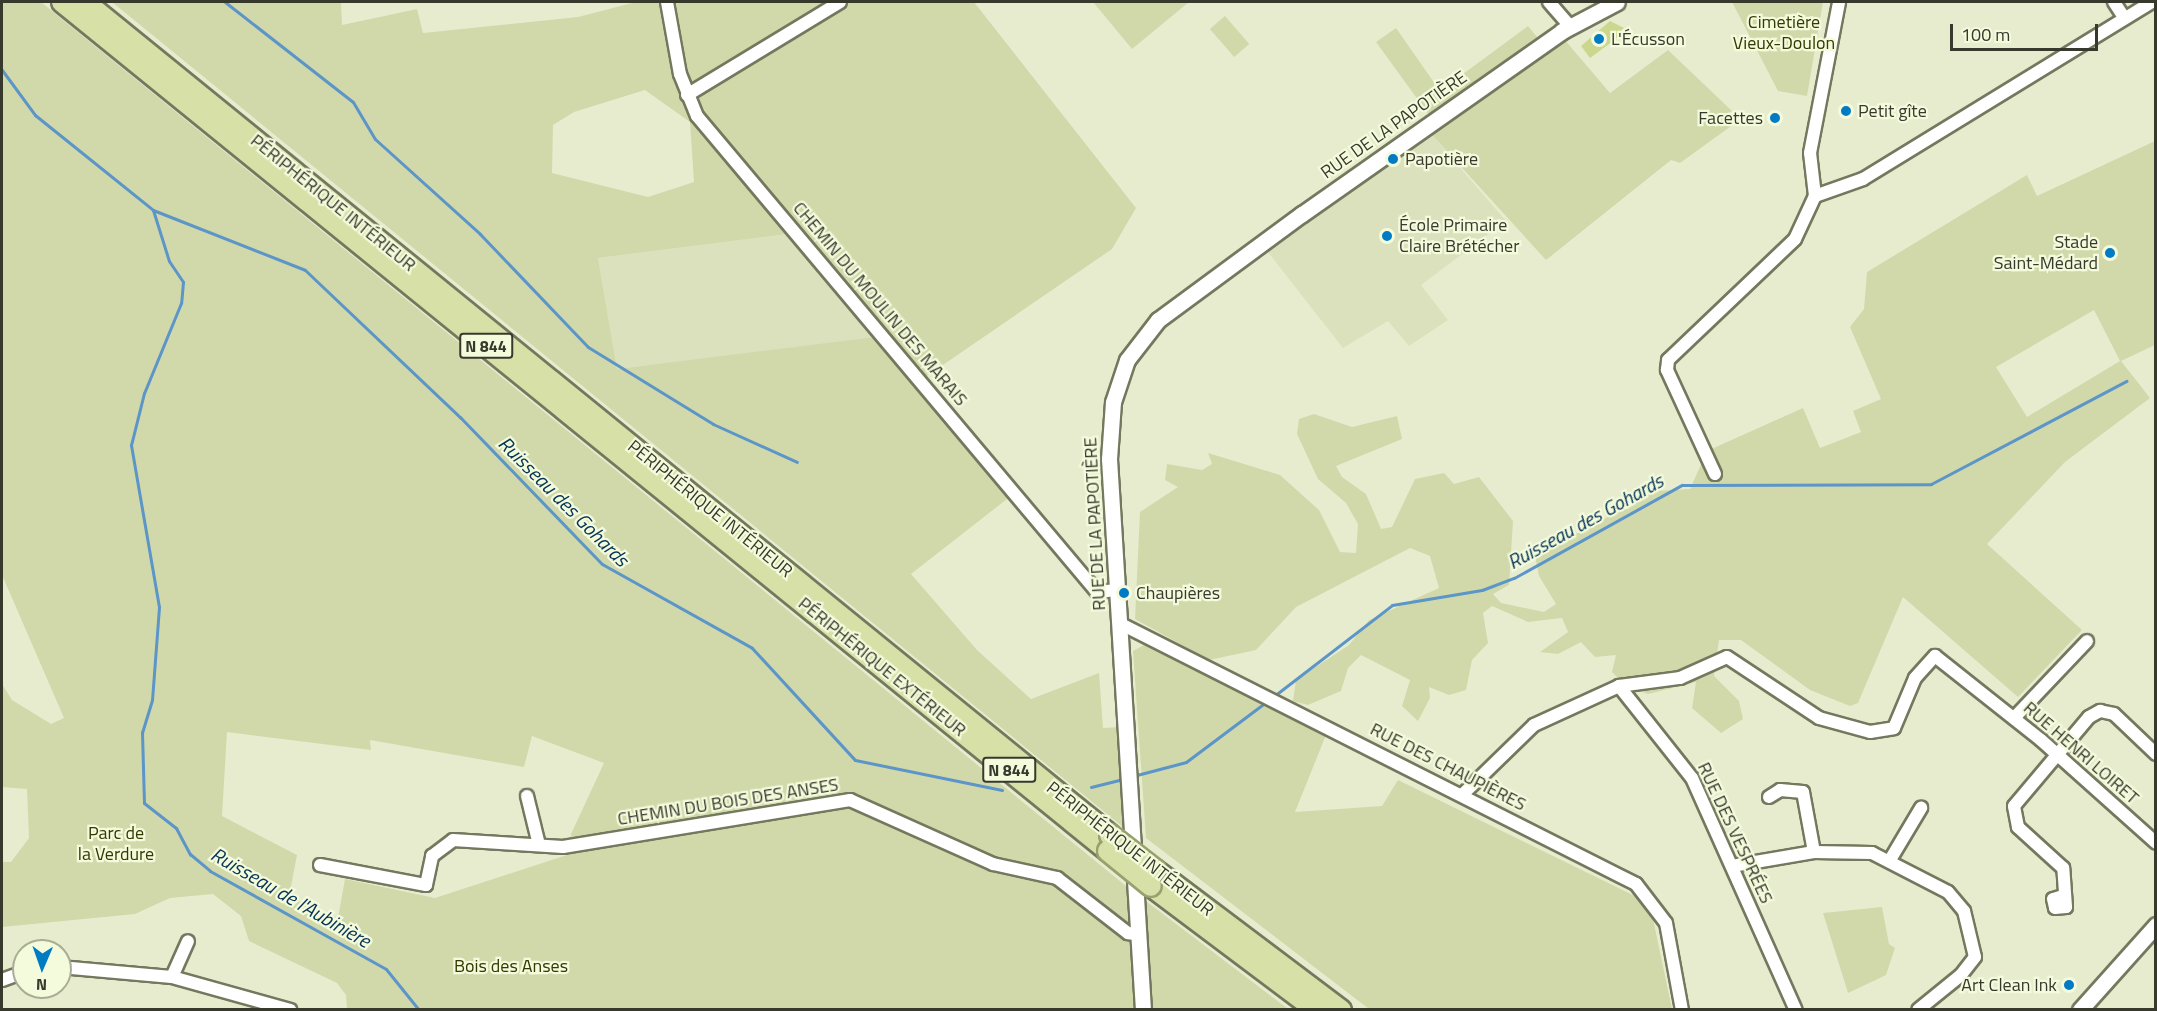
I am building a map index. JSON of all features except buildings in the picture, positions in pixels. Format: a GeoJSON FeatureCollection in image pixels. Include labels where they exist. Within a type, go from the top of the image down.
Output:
{"type":"FeatureCollection","features":[{"type":"Feature","properties":{"kind":"highway","name":"PÉRIPHÉRIQUE EXTÉRIEUR"},"geometry":{"type":"LineString","coordinates":[[62,2],[1109,843]]}},
{"type":"Feature","properties":{"kind":"highway","name":"PÉRIPHÉRIQUE INTÉRIEUR"},"geometry":{"type":"LineString","coordinates":[[85,2],[1109,843],[1153,878],[1341,1010]]}},
{"type":"Feature","properties":{"kind":"highway","name":"N 844"},"geometry":{"type":"LineString","coordinates":[[1153,878],[1316,1010]]}},
{"type":"Feature","properties":{"kind":"street","name":"CHEMIN DU MOULIN DES MARAIS"},"geometry":{"type":"LineString","coordinates":[[667,2],[687,95],[697,116],[1097,592],[1117,590]]}},
{"type":"Feature","properties":{"kind":"street"},"geometry":{"type":"LineString","coordinates":[[687,95],[840,2]]}},
{"type":"Feature","properties":{"kind":"street"},"geometry":{"type":"LineString","coordinates":[[1549,2],[1570,26]]}},
{"type":"Feature","properties":{"kind":"street","name":"RUE DE LA PAPOTIÈRE"},"geometry":{"type":"LineString","coordinates":[[1143,1010],[1109,428],[1118,380],[1142,338],[1158,320],[1302,214],[1570,26],[1617,2]]}},
{"type":"Feature","properties":{"kind":"street"},"geometry":{"type":"LineString","coordinates":[[1715,474],[1667,370],[1668,360],[1795,239],[1815,196],[1810,153],[1839,2]]}},
{"type":"Feature","properties":{"kind":"street"},"geometry":{"type":"LineString","coordinates":[[2114,2],[2123,16]]}},
{"type":"Feature","properties":{"kind":"street"},"geometry":{"type":"LineString","coordinates":[[1815,196],[1863,178],[2123,16],[2152,2]]}},
{"type":"Feature","properties":{"kind":"street","name":"RUE DES CHAUPIÈRES"},"geometry":{"type":"LineString","coordinates":[[1119,623],[1464,794],[1646,892],[1666,923],[1682,1010]]}},
{"type":"Feature","properties":{"kind":"street"},"geometry":{"type":"LineString","coordinates":[[2014,718],[2087,641]]}},
{"type":"Feature","properties":{"kind":"street","name":"RUE HENRI LOIRET"},"geometry":{"type":"LineString","coordinates":[[1619,686],[1680,678],[1727,657],[1834,726],[1870,732],[1894,728],[1930,657],[1939,657],[2057,754],[2156,843]]}},
{"type":"Feature","properties":{"kind":"street"},"geometry":{"type":"LineString","coordinates":[[1464,794],[1534,725],[1619,686]]}},
{"type":"Feature","properties":{"kind":"street","name":"RUE DES VESPRÉES"},"geometry":{"type":"LineString","coordinates":[[1619,686],[1692,778],[1796,1010]]}},
{"type":"Feature","properties":{"kind":"street"},"geometry":{"type":"LineString","coordinates":[[2063,896],[2063,868],[2018,827],[2013,813],[2057,754],[2100,711],[2114,714],[2156,754]]}},
{"type":"Feature","properties":{"kind":"street"},"geometry":{"type":"LineString","coordinates":[[1769,797],[1780,790],[1803,792],[1814,852]]}},
{"type":"Feature","properties":{"kind":"street"},"geometry":{"type":"LineString","coordinates":[[527,796],[539,845]]}},
{"type":"Feature","properties":{"kind":"street","name":"CHEMIN DU BOIS DES ANSES"},"geometry":{"type":"LineString","coordinates":[[320,865],[426,885],[432,856],[453,840],[563,847],[860,801],[993,864],[1057,878],[1128,933],[1139,935]]}},
{"type":"Feature","properties":{"kind":"street"},"geometry":{"type":"LineString","coordinates":[[1890,860],[1921,808]]}},
{"type":"Feature","properties":{"kind":"street"},"geometry":{"type":"LineString","coordinates":[[1732,866],[1814,852],[1872,853],[1890,860],[1957,900],[1975,942],[1970,967],[1918,1010]]}},
{"type":"Feature","properties":{"kind":"street"},"geometry":{"type":"LineString","coordinates":[[2080,1010],[2156,925]]}},
{"type":"Feature","properties":{"kind":"street"},"geometry":{"type":"LineString","coordinates":[[172,976],[188,941]]}},
{"type":"Feature","properties":{"kind":"street"},"geometry":{"type":"LineString","coordinates":[[72,969],[172,976],[284,1008]]}},
{"type":"Feature","properties":{"kind":"shaded area","name":"École Primaire Claire Brétécher"},"geometry":{"type":"Polygon","coordinates":[[[1432,135],[1506,221],[1421,285],[1448,320],[1409,346],[1388,321],[1343,348],[1267,251],[1432,135]]]}},
{"type":"Feature","properties":{"kind":"shaded area"},"geometry":{"type":"Polygon","coordinates":[[[796,233],[884,337],[617,369],[598,258],[796,233]]]}},
{"type":"Feature","properties":{"kind":"green space"},"geometry":{"type":"Polygon","coordinates":[[[2,2],[41,2],[1126,886],[1288,1009],[347,1009],[346,995],[337,983],[249,941],[241,916],[213,894],[170,898],[135,914],[2,927],[2,862],[11,862],[29,838],[27,789],[2,787],[2,684],[12,700],[51,724],[64,718],[2,575],[2,2]],[[227,732],[222,816],[297,855],[289,897],[338,918],[345,879],[435,898],[573,853],[571,834],[604,763],[532,736],[524,767],[370,740],[371,750],[227,732]]]}},
{"type":"Feature","properties":{"kind":"green space"},"geometry":{"type":"Polygon","coordinates":[[[112,2],[341,2],[342,25],[417,9],[423,33],[578,17],[636,2],[974,2],[1136,208],[1112,249],[921,380],[1016,492],[911,574],[977,650],[1031,699],[1099,673],[1103,728],[1121,727],[1123,827],[112,2]],[[645,90],[574,112],[553,125],[552,173],[648,197],[694,182],[690,122],[645,90]],[[796,233],[598,258],[617,369],[884,336],[796,233]]]}},
{"type":"Feature","properties":{"kind":"green space"},"geometry":{"type":"Polygon","coordinates":[[[1093,2],[1189,2],[1132,49],[1093,2]]]}},
{"type":"Feature","properties":{"kind":"green space","name":"Cimetière Vieux-Doulon"},"geometry":{"type":"Polygon","coordinates":[[[1732,2],[1823,2],[1807,96],[1778,91],[1732,2]]]}},
{"type":"Feature","properties":{"kind":"green space"},"geometry":{"type":"Polygon","coordinates":[[[1225,16],[1249,44],[1234,57],[1210,29],[1225,16]]]}},
{"type":"Feature","properties":{"kind":"green space"},"geometry":{"type":"Polygon","coordinates":[[[1528,26],[1537,37],[1429,115],[1376,42],[1396,28],[1440,91],[1528,26]]]}},
{"type":"Feature","properties":{"kind":"green space"},"geometry":{"type":"Polygon","coordinates":[[[1564,39],[1610,93],[1668,50],[1732,111],[1726,114],[1734,124],[1680,163],[1671,160],[1546,260],[1432,135],[1564,39]]]}},
{"type":"Feature","properties":{"kind":"green space"},"geometry":{"type":"Polygon","coordinates":[[[2155,141],[2155,345],[2121,361],[2150,398],[2065,462],[1987,544],[2082,630],[2018,697],[1903,597],[1858,703],[1850,706],[1810,690],[1741,640],[1719,640],[1714,676],[1739,701],[1743,719],[1721,733],[1692,708],[1696,682],[1648,694],[1636,690],[1630,677],[1618,678],[1612,672],[1616,655],[1595,657],[1581,642],[1558,654],[1540,652],[1568,632],[1562,618],[1528,622],[1492,606],[1483,613],[1488,643],[1472,660],[1466,690],[1449,695],[1429,687],[1430,698],[1418,721],[1402,706],[1410,680],[1361,655],[1348,668],[1341,691],[1308,705],[1293,701],[1296,680],[1349,645],[1369,620],[1439,588],[1430,556],[1410,548],[1296,607],[1256,650],[1209,660],[1135,619],[1140,512],[1178,487],[1165,480],[1167,464],[1202,470],[1212,464],[1208,453],[1280,475],[1319,510],[1340,552],[1356,553],[1358,524],[1346,503],[1318,479],[1297,434],[1299,419],[1314,414],[1352,427],[1397,416],[1402,439],[1336,466],[1342,477],[1366,494],[1381,529],[1392,527],[1415,479],[1444,473],[1454,484],[1479,477],[1513,521],[1509,585],[1493,594],[1501,603],[1544,612],[1556,604],[1539,576],[1535,556],[1656,491],[1690,489],[1707,451],[1803,408],[1820,448],[1861,432],[1853,411],[1881,399],[1850,327],[1864,309],[1867,272],[2027,175],[2037,196],[2155,141]],[[2094,310],[1996,367],[2027,417],[2120,361],[2094,310]]]}},
{"type":"Feature","properties":{"kind":"green space"},"geometry":{"type":"Polygon","coordinates":[[[1144,645],[1326,735],[1295,812],[1382,806],[1398,780],[1641,899],[1653,919],[1672,1009],[1369,1009],[1146,838],[1133,651],[1144,645]]]}},
{"type":"Feature","properties":{"kind":"green space"},"geometry":{"type":"Polygon","coordinates":[[[1882,907],[1889,944],[1895,948],[1886,975],[1848,993],[1823,913],[1882,907]]]}},
{"type":"Feature","properties":{"kind":"waterway"},"geometry":{"type":"LineString","coordinates":[[225,2],[353,102],[375,139],[480,234],[588,347],[713,424],[797,462]]}},
{"type":"Feature","properties":{"kind":"waterway","name":"Ruisseau de l'Aubinière"},"geometry":{"type":"LineString","coordinates":[[2,70],[35,115],[153,210],[169,261],[183,282],[181,303],[144,393],[131,445],[159,607],[152,700],[142,732],[144,803],[176,828],[190,854],[210,871],[386,969],[419,1010]]}},
{"type":"Feature","properties":{"kind":"waterway","name":"Ruisseau des Gohards"},"geometry":{"type":"LineString","coordinates":[[153,210],[305,270],[460,417],[602,564],[752,648],[855,760],[1002,790]]}},
{"type":"Feature","properties":{"kind":"waterway","name":"Ruisseau des Gohards"},"geometry":{"type":"LineString","coordinates":[[1274,696],[1392,605],[1482,590],[1514,578],[1682,485],[1931,484],[2126,381]]}},
{"type":"Feature","properties":{"kind":"waterway","name":"Ruisseau des Gohards"},"geometry":{"type":"LineString","coordinates":[[1133,776],[1186,762],[1266,702]]}},
{"type":"Feature","properties":{"kind":"waterway","name":"Ruisseau des Gohards"},"geometry":{"type":"LineString","coordinates":[[1091,787],[1123,779]]}},
{"type":"Feature","properties":{"kind":"place","name":"L'Écusson"},"geometry":{"type":"Point","coordinates":[1599,39]}},
{"type":"Feature","properties":{"kind":"place","name":"Petit gîte"},"geometry":{"type":"Point","coordinates":[1846,111]}},
{"type":"Feature","properties":{"kind":"place","name":"Facettes"},"geometry":{"type":"Point","coordinates":[1775,118]}},
{"type":"Feature","properties":{"kind":"place","name":"Papotière"},"geometry":{"type":"Point","coordinates":[1393,159]}},
{"type":"Feature","properties":{"kind":"place","name":"École Primaire Claire Brétécher"},"geometry":{"type":"Point","coordinates":[1387,236]}},
{"type":"Feature","properties":{"kind":"place","name":"Stade Saint-Médard"},"geometry":{"type":"Point","coordinates":[2110,253]}},
{"type":"Feature","properties":{"kind":"place","name":"Chaupières"},"geometry":{"type":"Point","coordinates":[1124,593]}},
{"type":"Feature","properties":{"kind":"place","name":"Art Clean Ink"},"geometry":{"type":"Point","coordinates":[2069,985]}},
{"type":"Feature","properties":{"kind":"park label","name":"Parc de la Verdure"},"geometry":{"type":"Point","coordinates":[116,844]}},
{"type":"Feature","properties":{"kind":"park label","name":"Bois des Anses"},"geometry":{"type":"Point","coordinates":[511,966]}}]}
